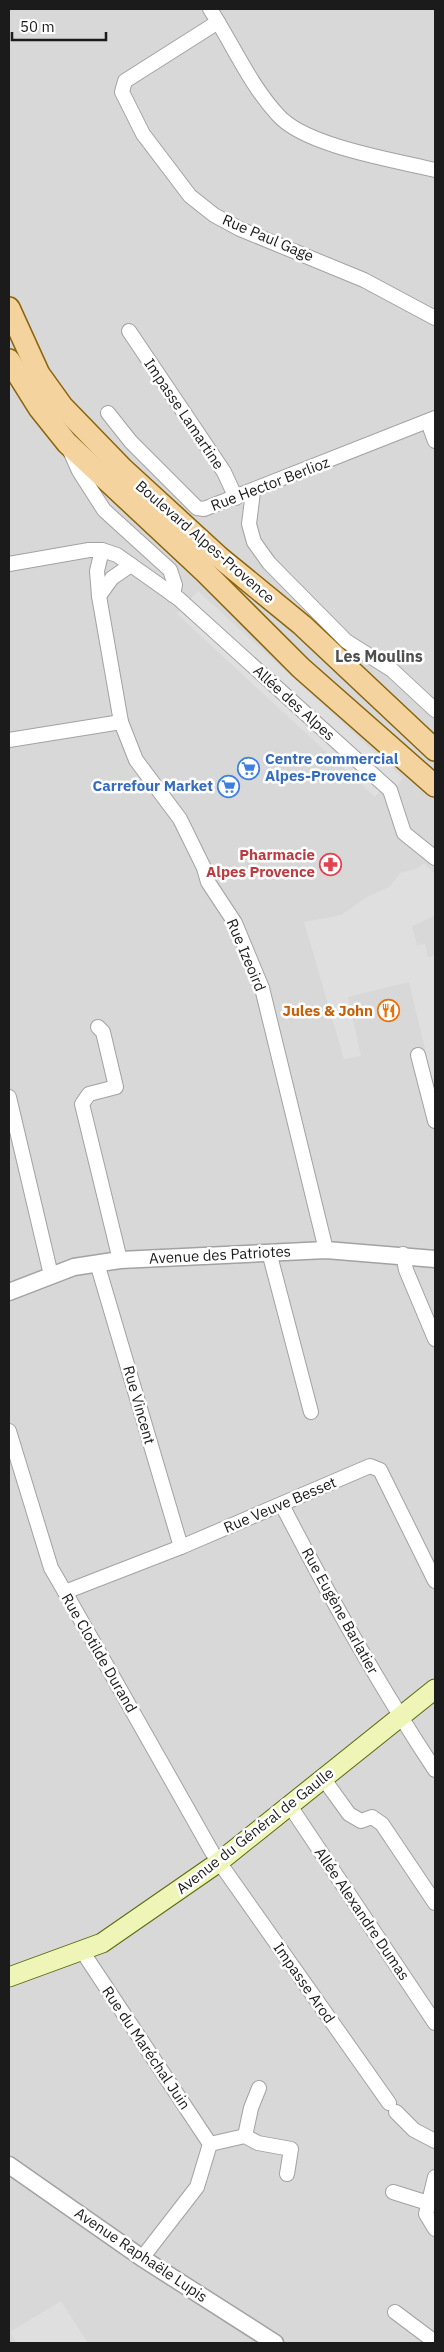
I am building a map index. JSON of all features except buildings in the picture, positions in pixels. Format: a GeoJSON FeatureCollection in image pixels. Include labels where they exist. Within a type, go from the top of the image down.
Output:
{"type":"FeatureCollection","features":[{"type":"Feature","properties":{"kind":"main road","name":"Boulevard Alpes-Provence"},"geometry":{"type":"LineString","coordinates":[[9,308],[39,374],[62,406],[123,470],[219,557],[302,625],[435,750]]}},
{"type":"Feature","properties":{"kind":"main road","name":"Boulevard Alpes-Provence"},"geometry":{"type":"LineString","coordinates":[[9,360],[39,408],[67,443],[205,572],[301,668],[435,786]]}},
{"type":"Feature","properties":{"kind":"main road","name":"Avenue du Général de Gaulle"},"geometry":{"type":"LineString","coordinates":[[9,1978],[102,1943],[218,1862],[435,1690]]}},
{"type":"Feature","properties":{"kind":"street"},"geometry":{"type":"LineString","coordinates":[[210,9],[256,86],[278,116],[301,133],[435,170]]}},
{"type":"Feature","properties":{"kind":"street","name":"Rue Paul Gage"},"geometry":{"type":"LineString","coordinates":[[218,22],[125,81],[122,92],[143,134],[190,196],[214,215],[240,229],[364,280],[435,318]]}},
{"type":"Feature","properties":{"kind":"street","name":"Impasse Lamartine"},"geometry":{"type":"LineString","coordinates":[[129,331],[224,472],[236,498]]}},
{"type":"Feature","properties":{"kind":"street","name":"Rue Hector Berlioz"},"geometry":{"type":"LineString","coordinates":[[108,413],[131,442],[197,508],[204,509],[253,492],[432,420]]}},
{"type":"Feature","properties":{"kind":"street"},"geometry":{"type":"LineString","coordinates":[[432,420],[435,442]]}},
{"type":"Feature","properties":{"kind":"street"},"geometry":{"type":"LineString","coordinates":[[67,443],[78,471],[104,510],[170,570],[175,585],[176,597]]}},
{"type":"Feature","properties":{"kind":"street"},"geometry":{"type":"LineString","coordinates":[[253,492],[250,524],[254,542],[269,563],[346,641],[392,670],[435,710]]}},
{"type":"Feature","properties":{"kind":"street"},"geometry":{"type":"LineString","coordinates":[[9,564],[89,550],[102,550]]}},
{"type":"Feature","properties":{"kind":"street","name":"Allée des Alpes"},"geometry":{"type":"LineString","coordinates":[[102,550],[117,555],[176,597],[390,790],[404,833],[435,858]]}},
{"type":"Feature","properties":{"kind":"street","name":"Rue Izeoird"},"geometry":{"type":"LineString","coordinates":[[102,550],[97,572],[98,596],[120,722],[136,760],[180,819],[204,868],[208,882],[235,923],[262,988],[326,1250]]}},
{"type":"Feature","properties":{"kind":"street"},"geometry":{"type":"LineString","coordinates":[[98,596],[112,578],[132,565]]}},
{"type":"Feature","properties":{"kind":"street"},"geometry":{"type":"LineString","coordinates":[[9,740],[120,722]]}},
{"type":"Feature","properties":{"kind":"street"},"geometry":{"type":"LineString","coordinates":[[98,1027],[103,1032],[116,1087],[89,1094],[82,1104],[120,1260]]}},
{"type":"Feature","properties":{"kind":"street"},"geometry":{"type":"LineString","coordinates":[[418,1055],[435,1121]]}},
{"type":"Feature","properties":{"kind":"street"},"geometry":{"type":"LineString","coordinates":[[9,1097],[51,1275]]}},
{"type":"Feature","properties":{"kind":"street","name":"Avenue des Patriotes"},"geometry":{"type":"LineString","coordinates":[[9,1292],[51,1275],[97,1263],[120,1260],[326,1250],[403,1254],[435,1259]]}},
{"type":"Feature","properties":{"kind":"street"},"geometry":{"type":"LineString","coordinates":[[270,1252],[311,1412]]}},
{"type":"Feature","properties":{"kind":"street"},"geometry":{"type":"LineString","coordinates":[[403,1254],[406,1270],[435,1339]]}},
{"type":"Feature","properties":{"kind":"street","name":"Rue Vincent"},"geometry":{"type":"LineString","coordinates":[[97,1263],[181,1547]]}},
{"type":"Feature","properties":{"kind":"street","name":"Rue Clotilde Durand"},"geometry":{"type":"LineString","coordinates":[[9,1431],[51,1568],[218,1862]]}},
{"type":"Feature","properties":{"kind":"street","name":"Rue Veuve Besset"},"geometry":{"type":"LineString","coordinates":[[65,1592],[181,1547],[370,1466],[380,1470],[435,1581]]}},
{"type":"Feature","properties":{"kind":"street","name":"Rue Eugène Barlatier"},"geometry":{"type":"LineString","coordinates":[[282,1504],[338,1612],[400,1716],[435,1770]]}},
{"type":"Feature","properties":{"kind":"street"},"geometry":{"type":"LineString","coordinates":[[324,1778],[349,1814],[361,1821],[372,1817],[382,1824],[435,1903]]}},
{"type":"Feature","properties":{"kind":"street","name":"Allée Alexandre Dumas"},"geometry":{"type":"LineString","coordinates":[[290,1806],[435,2023]]}},
{"type":"Feature","properties":{"kind":"street","name":"Impasse Arod"},"geometry":{"type":"LineString","coordinates":[[218,1862],[392,2108],[414,2130],[435,2141]]}},
{"type":"Feature","properties":{"kind":"street","name":"Rue du Maréchal Juin"},"geometry":{"type":"LineString","coordinates":[[82,1951],[210,2144]]}},
{"type":"Feature","properties":{"kind":"street"},"geometry":{"type":"LineString","coordinates":[[245,2136],[251,2108],[259,2088]]}},
{"type":"Feature","properties":{"kind":"street"},"geometry":{"type":"LineString","coordinates":[[142,2258],[197,2187],[210,2144],[245,2136],[258,2143],[291,2149],[287,2174]]}},
{"type":"Feature","properties":{"kind":"street","name":"Avenue Raphaële Lupis"},"geometry":{"type":"LineString","coordinates":[[9,2165],[142,2258],[275,2343]]}},
{"type":"Feature","properties":{"kind":"street"},"geometry":{"type":"LineString","coordinates":[[435,2177],[426,2214],[435,2228]]}},
{"type":"Feature","properties":{"kind":"street"},"geometry":{"type":"LineString","coordinates":[[393,2192],[428,2203]]}},
{"type":"Feature","properties":{"kind":"street"},"geometry":{"type":"LineString","coordinates":[[395,2312],[435,2342]]}},
{"type":"Feature","properties":{"kind":"shaded area"},"geometry":{"type":"Polygon","coordinates":[[[9,9],[435,9],[435,2343],[9,2343],[9,9]]]}},
{"type":"Feature","properties":{"kind":"shaded area"},"geometry":{"type":"Polygon","coordinates":[[[198,591],[403,778],[396,788],[382,788],[375,797],[177,614],[198,591]]]}},
{"type":"Feature","properties":{"kind":"shaded area"},"geometry":{"type":"Polygon","coordinates":[[[424,863],[435,874],[435,916],[412,926],[417,945],[425,944],[428,957],[435,955],[435,1091],[409,982],[348,997],[361,1056],[344,1059],[304,922],[341,915],[367,897],[389,887],[400,873],[416,869],[424,863]]]}},
{"type":"Feature","properties":{"kind":"shaded area"},"geometry":{"type":"Polygon","coordinates":[[[61,2301],[88,2343],[16,2343],[10,2332],[61,2301]]]}},
{"type":"Feature","properties":{"kind":"place","name":"Centre commercial Alpes-Provence"},"geometry":{"type":"Point","coordinates":[249,768]}},
{"type":"Feature","properties":{"kind":"place","name":"Carrefour Market"},"geometry":{"type":"Point","coordinates":[229,786]}},
{"type":"Feature","properties":{"kind":"place","name":"Pharmacie Alpes Provence"},"geometry":{"type":"Point","coordinates":[331,864]}},
{"type":"Feature","properties":{"kind":"place","name":"Jules & John"},"geometry":{"type":"Point","coordinates":[389,1011]}},
{"type":"Feature","properties":{"kind":"district","name":"Les Moulins"},"geometry":{"type":"Point","coordinates":[379,656]}}]}
